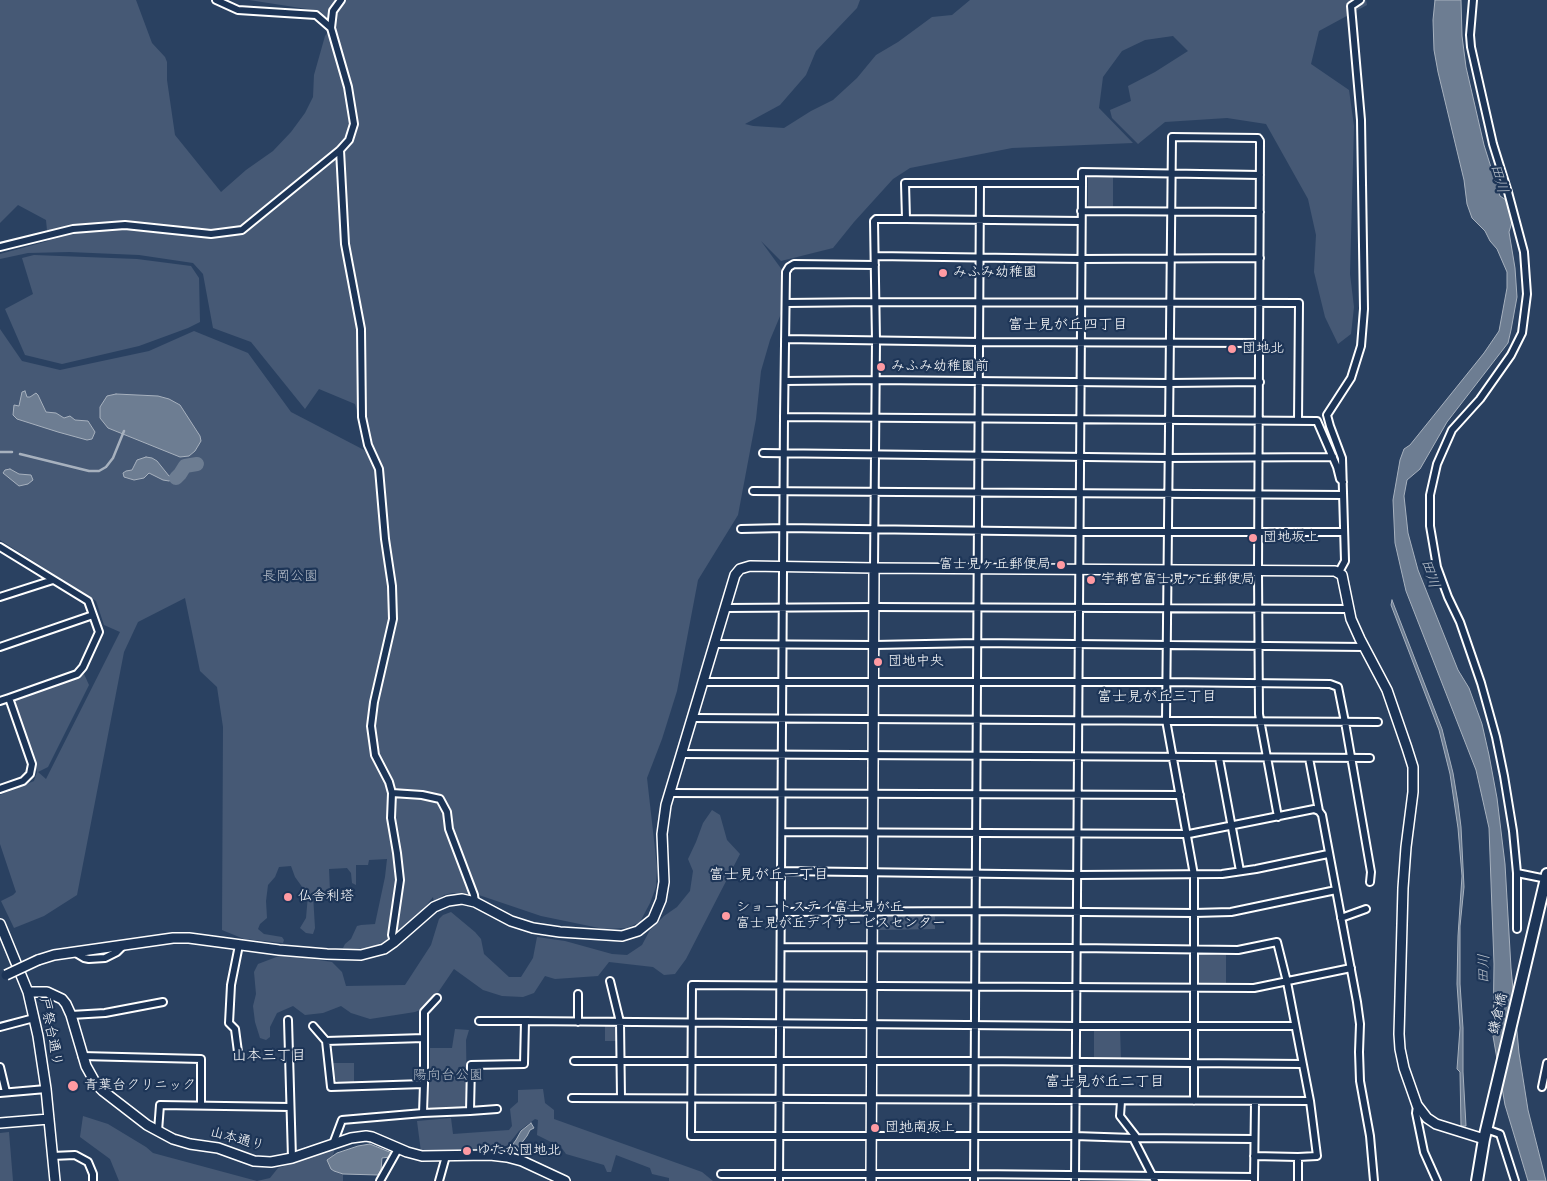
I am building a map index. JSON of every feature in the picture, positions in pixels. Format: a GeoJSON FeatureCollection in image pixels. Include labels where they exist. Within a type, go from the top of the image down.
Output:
{"type":"FeatureCollection","features":[{"type":"Feature","properties":{"kind":"main road","name":"鎌倉橋"},"geometry":{"type":"LineString","coordinates":[[1477,1181],[1486,1130],[1547,877]]}},
{"type":"Feature","properties":{"kind":"street"},"geometry":{"type":"LineString","coordinates":[[216,0],[238,10],[316,15],[331,28]]}},
{"type":"Feature","properties":{"kind":"street"},"geometry":{"type":"LineString","coordinates":[[0,247],[73,229],[125,224],[211,234],[242,230],[340,150],[349,140],[354,124],[348,87],[331,28],[333,11],[341,0]]}},
{"type":"Feature","properties":{"kind":"street"},"geometry":{"type":"LineString","coordinates":[[1339,572],[1344,561],[1342,458],[1327,415],[1351,378],[1362,337],[1364,310],[1361,120],[1351,6],[1360,0]]}},
{"type":"Feature","properties":{"kind":"street"},"geometry":{"type":"LineString","coordinates":[[1473,0],[1470,35],[1471,47],[1493,144],[1524,252],[1527,294],[1522,333],[1512,355],[1480,399],[1452,430],[1437,464],[1430,494],[1430,526],[1437,567],[1460,622],[1481,683],[1496,737],[1513,831],[1517,873],[1517,929]]}},
{"type":"Feature","properties":{"kind":"street"},"geometry":{"type":"LineString","coordinates":[[1194,1101],[1194,875],[1166,720],[1172,137],[1258,138],[1260,141],[1259,684],[1260,721],[1278,817]]}},
{"type":"Feature","properties":{"kind":"street"},"geometry":{"type":"LineString","coordinates":[[340,150],[345,244],[361,329],[362,417],[368,445],[379,469],[385,539],[392,586],[393,619],[374,702],[371,726],[375,755],[389,782],[392,793],[391,818],[400,880],[392,935],[394,942]]}},
{"type":"Feature","properties":{"kind":"street"},"geometry":{"type":"LineString","coordinates":[[1075,1178],[1082,172],[1260,175]]}},
{"type":"Feature","properties":{"kind":"street"},"geometry":{"type":"LineString","coordinates":[[906,219],[906,183],[1082,183]]}},
{"type":"Feature","properties":{"kind":"street"},"geometry":{"type":"LineString","coordinates":[[974,1178],[980,183]]}},
{"type":"Feature","properties":{"kind":"street"},"geometry":{"type":"LineString","coordinates":[[1081,211],[1260,212]]}},
{"type":"Feature","properties":{"kind":"street"},"geometry":{"type":"LineString","coordinates":[[871,1178],[876,380],[874,221],[906,219],[1081,221]]}},
{"type":"Feature","properties":{"kind":"street"},"geometry":{"type":"LineString","coordinates":[[875,256],[1260,258]]}},
{"type":"Feature","properties":{"kind":"street"},"geometry":{"type":"LineString","coordinates":[[779,1178],[786,272],[794,264],[875,265]]}},
{"type":"Feature","properties":{"kind":"street"},"geometry":{"type":"LineString","coordinates":[[786,303],[1299,303],[1298,421]]}},
{"type":"Feature","properties":{"kind":"street"},"geometry":{"type":"LineString","coordinates":[[785,339],[1260,343]]}},
{"type":"Feature","properties":{"kind":"street"},"geometry":{"type":"LineString","coordinates":[[784,381],[1260,382]]}},
{"type":"Feature","properties":{"kind":"street"},"geometry":{"type":"LineString","coordinates":[[784,417],[1317,421],[1333,457],[1340,479],[1343,482]]}},
{"type":"Feature","properties":{"kind":"street"},"geometry":{"type":"LineString","coordinates":[[763,453],[1168,458],[1333,457]]}},
{"type":"Feature","properties":{"kind":"street"},"geometry":{"type":"LineString","coordinates":[[753,491],[1343,496]]}},
{"type":"Feature","properties":{"kind":"street"},"geometry":{"type":"LineString","coordinates":[[741,529],[1344,532]]}},
{"type":"Feature","properties":{"kind":"street"},"geometry":{"type":"LineString","coordinates":[[0,548],[88,601],[99,632],[78,674],[0,701]]}},
{"type":"Feature","properties":{"kind":"street"},"geometry":{"type":"LineString","coordinates":[[3,977],[38,960],[54,955],[173,938],[190,938],[318,953],[355,955],[374,953],[394,942],[434,907],[448,901],[462,900],[475,902],[511,921],[551,931],[622,936],[638,931],[653,919],[660,900],[664,882],[662,834],[666,805],[735,575],[740,569],[750,566],[1258,571],[1335,570],[1342,575],[1351,619],[1381,677],[1392,703],[1413,767],[1413,792],[1403,888],[1399,1034],[1404,1068],[1417,1105],[1427,1118],[1436,1124],[1486,1130],[1500,1134],[1515,1181]]}},
{"type":"Feature","properties":{"kind":"street"},"geometry":{"type":"LineString","coordinates":[[0,597],[53,580]]}},
{"type":"Feature","properties":{"kind":"street"},"geometry":{"type":"LineString","coordinates":[[725,608],[1349,609]]}},
{"type":"Feature","properties":{"kind":"street"},"geometry":{"type":"LineString","coordinates":[[0,647],[93,615]]}},
{"type":"Feature","properties":{"kind":"street"},"geometry":{"type":"LineString","coordinates":[[715,644],[977,643],[1364,647]]}},
{"type":"Feature","properties":{"kind":"street"},"geometry":{"type":"LineString","coordinates":[[703,682],[1330,684],[1338,687],[1371,872],[1370,882]]}},
{"type":"Feature","properties":{"kind":"street"},"geometry":{"type":"LineString","coordinates":[[0,789],[23,781],[30,774],[32,764],[9,698]]}},
{"type":"Feature","properties":{"kind":"street"},"geometry":{"type":"LineString","coordinates":[[693,718],[1378,722]]}},
{"type":"Feature","properties":{"kind":"street"},"geometry":{"type":"LineString","coordinates":[[682,754],[1370,758]]}},
{"type":"Feature","properties":{"kind":"street"},"geometry":{"type":"LineString","coordinates":[[1219,758],[1240,871]]}},
{"type":"Feature","properties":{"kind":"street"},"geometry":{"type":"LineString","coordinates":[[1309,758],[1319,811],[1322,815],[1360,1024],[1358,1052],[1360,1081],[1370,1136],[1374,1181]]}},
{"type":"Feature","properties":{"kind":"street"},"geometry":{"type":"LineString","coordinates":[[392,793],[440,798],[447,812],[449,828],[475,902]]}},
{"type":"Feature","properties":{"kind":"street"},"geometry":{"type":"LineString","coordinates":[[670,793],[1180,795]]}},
{"type":"Feature","properties":{"kind":"street"},"geometry":{"type":"LineString","coordinates":[[782,832],[1187,834],[1314,809],[1319,811]]}},
{"type":"Feature","properties":{"kind":"street"},"geometry":{"type":"LineString","coordinates":[[782,871],[1194,875],[1222,874],[1328,854]]}},
{"type":"Feature","properties":{"kind":"street"},"geometry":{"type":"LineString","coordinates":[[1517,873],[1547,877]]}},
{"type":"Feature","properties":{"kind":"street"},"geometry":{"type":"LineString","coordinates":[[781,912],[1231,912],[1336,890]]}},
{"type":"Feature","properties":{"kind":"street"},"geometry":{"type":"LineString","coordinates":[[1341,918],[1366,910]]}},
{"type":"Feature","properties":{"kind":"street","name":"戸祭台通り"},"geometry":{"type":"LineString","coordinates":[[0,924],[28,992],[34,1018],[42,1056],[55,1181]]}},
{"type":"Feature","properties":{"kind":"street"},"geometry":{"type":"LineString","coordinates":[[781,948],[1238,950],[1277,942],[1287,982],[1310,1102],[1317,1156],[1254,1156]]}},
{"type":"Feature","properties":{"kind":"street"},"geometry":{"type":"LineString","coordinates":[[238,1052],[235,1029],[229,1024],[231,985],[239,945]]}},
{"type":"Feature","properties":{"kind":"street"},"geometry":{"type":"LineString","coordinates":[[1254,1139],[1075,1136],[691,1136],[692,985],[1254,988],[1351,968]]}},
{"type":"Feature","properties":{"kind":"street"},"geometry":{"type":"LineString","coordinates":[[610,981],[620,1022],[621,1098]]}},
{"type":"Feature","properties":{"kind":"street","name":"山本通り"},"geometry":{"type":"LineString","coordinates":[[28,992],[43,991],[57,996],[66,1004],[90,1075],[103,1091],[158,1131],[173,1139],[190,1144],[218,1148],[254,1160],[271,1162],[292,1158],[351,1138],[366,1136],[422,1156],[490,1155],[517,1159],[553,1179],[565,1181]]}},
{"type":"Feature","properties":{"kind":"street"},"geometry":{"type":"LineString","coordinates":[[578,994],[578,1022]]}},
{"type":"Feature","properties":{"kind":"street"},"geometry":{"type":"LineString","coordinates":[[423,1113],[424,1012],[437,998]]}},
{"type":"Feature","properties":{"kind":"street"},"geometry":{"type":"LineString","coordinates":[[70,1015],[105,1013],[163,1002]]}},
{"type":"Feature","properties":{"kind":"street"},"geometry":{"type":"LineString","coordinates":[[0,1026],[34,1018]]}},
{"type":"Feature","properties":{"kind":"street"},"geometry":{"type":"LineString","coordinates":[[288,1020],[292,1158]]}},
{"type":"Feature","properties":{"kind":"street"},"geometry":{"type":"LineString","coordinates":[[479,1021],[1295,1026]]}},
{"type":"Feature","properties":{"kind":"street"},"geometry":{"type":"LineString","coordinates":[[470,1111],[471,1065],[524,1064],[525,1021]]}},
{"type":"Feature","properties":{"kind":"street"},"geometry":{"type":"LineString","coordinates":[[313,1026],[326,1041],[331,1087],[424,1084]]}},
{"type":"Feature","properties":{"kind":"street"},"geometry":{"type":"LineString","coordinates":[[326,1041],[424,1038]]}},
{"type":"Feature","properties":{"kind":"street"},"geometry":{"type":"LineString","coordinates":[[82,1056],[201,1058],[201,1105]]}},
{"type":"Feature","properties":{"kind":"street"},"geometry":{"type":"LineString","coordinates":[[574,1061],[975,1061],[1302,1064]]}},
{"type":"Feature","properties":{"kind":"street"},"geometry":{"type":"LineString","coordinates":[[1542,1087],[1547,1063]]}},
{"type":"Feature","properties":{"kind":"street"},"geometry":{"type":"LineString","coordinates":[[0,1066],[3,1092],[46,1089]]}},
{"type":"Feature","properties":{"kind":"street"},"geometry":{"type":"LineString","coordinates":[[572,1098],[1310,1102]]}},
{"type":"Feature","properties":{"kind":"street"},"geometry":{"type":"LineString","coordinates":[[1121,1101],[1120,1116],[1135,1138],[1154,1179]]}},
{"type":"Feature","properties":{"kind":"street"},"geometry":{"type":"LineString","coordinates":[[721,1174],[779,1178],[1254,1179],[1255,1102]]}},
{"type":"Feature","properties":{"kind":"street"},"geometry":{"type":"LineString","coordinates":[[158,1131],[160,1105],[290,1107]]}},
{"type":"Feature","properties":{"kind":"street"},"geometry":{"type":"LineString","coordinates":[[1417,1105],[1416,1113],[1424,1152],[1437,1181]]}},
{"type":"Feature","properties":{"kind":"street"},"geometry":{"type":"LineString","coordinates":[[333,1144],[342,1120],[497,1109]]}},
{"type":"Feature","properties":{"kind":"street"},"geometry":{"type":"LineString","coordinates":[[0,1123],[49,1119]]}},
{"type":"Feature","properties":{"kind":"street"},"geometry":{"type":"LineString","coordinates":[[380,1181],[398,1149]]}},
{"type":"Feature","properties":{"kind":"street"},"geometry":{"type":"LineString","coordinates":[[52,1156],[75,1155],[88,1162],[94,1181]]}},
{"type":"Feature","properties":{"kind":"street"},"geometry":{"type":"LineString","coordinates":[[439,1181],[446,1156]]}},
{"type":"Feature","properties":{"kind":"street"},"geometry":{"type":"LineString","coordinates":[[1298,1157],[1298,1181]]}},
{"type":"Feature","properties":{"kind":"green space","name":"長岡公園"},"geometry":{"type":"Polygon","coordinates":[[[0,0],[136,0],[152,43],[165,57],[167,62],[167,80],[175,135],[221,192],[246,170],[273,151],[291,132],[305,113],[313,97],[314,75],[325,36],[333,26],[320,11],[249,0],[860,0],[857,8],[816,51],[806,75],[780,105],[745,124],[784,128],[833,100],[857,78],[876,55],[898,42],[932,17],[952,15],[970,0],[1366,0],[1367,5],[1319,31],[1311,64],[1349,90],[1354,126],[1350,274],[1354,307],[1351,334],[1338,344],[1325,317],[1314,272],[1316,235],[1308,199],[1266,124],[1227,118],[1165,122],[1138,144],[1112,118],[1110,110],[1131,101],[1128,86],[1155,72],[1188,51],[1173,36],[1145,40],[1122,51],[1103,77],[1099,108],[1133,143],[1012,148],[910,168],[893,179],[833,248],[781,261],[761,241],[785,274],[783,309],[770,340],[761,371],[756,419],[738,515],[698,580],[677,691],[647,778],[657,867],[656,887],[640,922],[627,928],[604,929],[541,916],[470,892],[467,894],[452,893],[444,895],[434,902],[433,897],[421,912],[387,940],[362,949],[352,950],[343,948],[351,939],[357,926],[375,924],[387,859],[369,860],[368,865],[356,865],[356,885],[352,883],[351,873],[347,868],[329,869],[330,891],[313,895],[315,928],[313,934],[306,933],[300,928],[306,918],[308,895],[295,877],[291,866],[279,867],[275,877],[268,885],[266,901],[267,918],[260,924],[258,929],[264,934],[282,937],[283,943],[244,939],[222,930],[223,727],[217,687],[200,671],[185,598],[138,622],[124,652],[77,895],[44,916],[14,928],[1,901],[16,892],[0,844],[0,795],[34,781],[37,772],[13,698],[84,674],[89,685],[48,767],[38,772],[46,779],[120,632],[104,625],[96,601],[0,540],[0,329],[22,361],[60,370],[149,351],[194,331],[248,353],[291,412],[366,451],[373,466],[355,404],[319,389],[305,409],[251,342],[213,328],[203,274],[193,263],[139,255],[69,252],[28,253],[0,259],[0,254],[48,241],[46,220],[18,205],[0,223],[0,0]]]}},
{"type":"Feature","properties":{"kind":"green space"},"geometry":{"type":"Polygon","coordinates":[[[1088,177],[1113,177],[1113,208],[1088,208],[1088,177]]]}},
{"type":"Feature","properties":{"kind":"green space"},"geometry":{"type":"Polygon","coordinates":[[[34,255],[137,259],[191,266],[199,278],[200,322],[139,346],[62,364],[25,355],[5,309],[33,294],[22,258],[34,255]]]}},
{"type":"Feature","properties":{"kind":"green space"},"geometry":{"type":"Polygon","coordinates":[[[712,810],[720,815],[727,840],[740,854],[686,959],[675,974],[664,975],[653,967],[609,962],[598,976],[555,979],[545,976],[534,993],[523,997],[502,996],[483,990],[454,969],[428,1007],[415,1012],[370,1019],[351,1013],[341,1006],[323,1013],[305,1015],[293,1006],[277,1013],[270,1027],[270,1037],[266,1040],[260,1038],[253,1006],[256,994],[254,972],[258,964],[279,956],[300,957],[332,962],[342,972],[346,986],[405,985],[431,945],[439,919],[451,912],[475,932],[481,939],[484,954],[509,977],[521,977],[533,958],[537,937],[565,941],[612,954],[627,955],[642,945],[650,930],[664,916],[677,907],[690,891],[693,871],[688,859],[703,823],[712,810]]]}},
{"type":"Feature","properties":{"kind":"green space"},"geometry":{"type":"Polygon","coordinates":[[[880,914],[935,914],[935,929],[879,930],[878,916],[880,914]]]}},
{"type":"Feature","properties":{"kind":"green space"},"geometry":{"type":"Polygon","coordinates":[[[1199,953],[1226,953],[1226,984],[1199,984],[1199,953]]]}},
{"type":"Feature","properties":{"kind":"green space"},"geometry":{"type":"Polygon","coordinates":[[[605,1025],[614,1025],[618,1028],[618,1041],[605,1041],[605,1025]]]}},
{"type":"Feature","properties":{"kind":"green space","name":"陽向台公園"},"geometry":{"type":"Polygon","coordinates":[[[455,1029],[469,1030],[466,1040],[467,1104],[463,1107],[433,1111],[429,1107],[430,1048],[452,1048],[455,1029]]]}},
{"type":"Feature","properties":{"kind":"green space"},"geometry":{"type":"Polygon","coordinates":[[[1094,1029],[1120,1029],[1121,1059],[1094,1059],[1094,1029]]]}},
{"type":"Feature","properties":{"kind":"green space"},"geometry":{"type":"Polygon","coordinates":[[[332,1063],[354,1063],[354,1083],[339,1083],[335,1079],[332,1063]]]}},
{"type":"Feature","properties":{"kind":"green space"},"geometry":{"type":"Polygon","coordinates":[[[543,1089],[545,1103],[554,1110],[554,1119],[702,1172],[713,1181],[669,1181],[669,1178],[652,1174],[650,1168],[616,1155],[611,1172],[607,1172],[604,1165],[566,1154],[561,1147],[537,1135],[538,1120],[535,1119],[519,1131],[505,1151],[421,1152],[417,1121],[451,1118],[453,1134],[509,1130],[512,1126],[510,1109],[518,1102],[518,1090],[543,1089]]]}},
{"type":"Feature","properties":{"kind":"green space"},"geometry":{"type":"Polygon","coordinates":[[[83,1116],[108,1124],[153,1153],[257,1181],[119,1181],[110,1159],[80,1137],[83,1116]]]}},
{"type":"Feature","properties":{"kind":"green space"},"geometry":{"type":"Polygon","coordinates":[[[9,1132],[13,1181],[0,1181],[0,1133],[9,1132]]]}},
{"type":"Feature","properties":{"kind":"green space"},"geometry":{"type":"Polygon","coordinates":[[[335,1149],[332,1158],[328,1160],[334,1171],[343,1174],[343,1181],[257,1181],[270,1178],[278,1168],[335,1149]]]}},
{"type":"Feature","properties":{"kind":"shaded area"},"geometry":{"type":"Polygon","coordinates":[[[1435,0],[1461,0],[1462,36],[1466,67],[1484,145],[1500,196],[1506,200],[1512,222],[1509,232],[1515,268],[1517,297],[1508,343],[1447,422],[1420,469],[1407,480],[1404,496],[1408,533],[1418,570],[1458,670],[1469,688],[1482,724],[1489,755],[1497,798],[1505,864],[1511,968],[1519,1053],[1528,1110],[1546,1181],[1528,1181],[1505,1105],[1493,1036],[1494,964],[1489,828],[1476,770],[1406,591],[1395,543],[1393,500],[1400,460],[1404,449],[1410,445],[1484,353],[1499,331],[1507,288],[1507,272],[1497,249],[1485,231],[1472,218],[1467,204],[1464,180],[1434,50],[1433,20],[1435,0]]]}},
{"type":"Feature","properties":{"kind":"shaded area"},"geometry":{"type":"Polygon","coordinates":[[[25,391],[27,397],[36,393],[38,395],[46,412],[56,413],[64,418],[70,416],[75,420],[88,421],[95,432],[92,439],[87,440],[17,419],[13,415],[14,405],[19,406],[22,392],[25,391]]]}},
{"type":"Feature","properties":{"kind":"shaded area"},"geometry":{"type":"Polygon","coordinates":[[[116,394],[158,396],[180,405],[200,436],[201,441],[195,451],[189,456],[180,457],[108,428],[100,418],[100,407],[107,396],[116,394]]]}},
{"type":"Feature","properties":{"kind":"shaded area"},"geometry":{"type":"Polygon","coordinates":[[[146,457],[157,461],[169,476],[176,478],[169,481],[163,480],[149,473],[144,478],[134,480],[124,477],[123,473],[132,470],[137,460],[146,457]]]}},
{"type":"Feature","properties":{"kind":"shaded area"},"geometry":{"type":"Polygon","coordinates":[[[10,469],[19,474],[31,475],[33,480],[28,484],[19,486],[3,473],[5,470],[10,469]]]}},
{"type":"Feature","properties":{"kind":"shaded area"},"geometry":{"type":"Polygon","coordinates":[[[1392,600],[1442,729],[1458,803],[1464,887],[1460,926],[1460,984],[1466,1126],[1461,1126],[1460,1072],[1457,1069],[1460,1028],[1457,984],[1458,936],[1462,876],[1458,828],[1450,774],[1439,730],[1391,605],[1392,600]]]}},
{"type":"Feature","properties":{"kind":"shaded area"},"geometry":{"type":"Polygon","coordinates":[[[531,1123],[534,1128],[530,1130],[517,1149],[510,1148],[521,1131],[531,1123]]]}},
{"type":"Feature","properties":{"kind":"shaded area"},"geometry":{"type":"Polygon","coordinates":[[[370,1144],[392,1153],[390,1157],[382,1158],[381,1170],[378,1175],[343,1174],[331,1169],[327,1160],[337,1153],[370,1144]]]}},
{"type":"Feature","properties":{"kind":"waterway"},"geometry":{"type":"LineString","coordinates":[[20,454],[89,471],[99,471],[106,467],[113,458],[124,431]]}},
{"type":"Feature","properties":{"kind":"waterway"},"geometry":{"type":"LineString","coordinates":[[0,452],[12,452]]}},
{"type":"Feature","properties":{"kind":"waterway"},"geometry":{"type":"LineString","coordinates":[[176,478],[185,466],[197,464]]}},
{"type":"Feature","properties":{"kind":"place","name":"みふみ幼稚園"},"geometry":{"type":"Point","coordinates":[943,273]}},
{"type":"Feature","properties":{"kind":"place","name":"団地北"},"geometry":{"type":"Point","coordinates":[1232,349]}},
{"type":"Feature","properties":{"kind":"place","name":"みふみ幼稚園前"},"geometry":{"type":"Point","coordinates":[881,367]}},
{"type":"Feature","properties":{"kind":"place","name":"団地坂上"},"geometry":{"type":"Point","coordinates":[1253,538]}},
{"type":"Feature","properties":{"kind":"place","name":"富士見ヶ丘郵便局"},"geometry":{"type":"Point","coordinates":[1061,565]}},
{"type":"Feature","properties":{"kind":"place","name":"宇都宮富士見ヶ丘郵便局"},"geometry":{"type":"Point","coordinates":[1091,580]}},
{"type":"Feature","properties":{"kind":"place","name":"団地中央"},"geometry":{"type":"Point","coordinates":[878,662]}},
{"type":"Feature","properties":{"kind":"place","name":"仏舎利塔"},"geometry":{"type":"Point","coordinates":[288,897]}},
{"type":"Feature","properties":{"kind":"place","name":"ショートステイ富士見が丘 富士見が丘デイサービスセンター"},"geometry":{"type":"Point","coordinates":[726,916]}},
{"type":"Feature","properties":{"kind":"place","name":"青葉台クリニック"},"geometry":{"type":"Point","coordinates":[73,1086]}},
{"type":"Feature","properties":{"kind":"place","name":"団地南坂上"},"geometry":{"type":"Point","coordinates":[875,1128]}},
{"type":"Feature","properties":{"kind":"place","name":"ゆたか団地北"},"geometry":{"type":"Point","coordinates":[467,1151]}},
{"type":"Feature","properties":{"kind":"district","name":"富士見が丘四丁目"},"geometry":{"type":"Point","coordinates":[1068,326]}},
{"type":"Feature","properties":{"kind":"district","name":"富士見が丘三丁目"},"geometry":{"type":"Point","coordinates":[1157,698]}},
{"type":"Feature","properties":{"kind":"district","name":"富士見が丘一丁目"},"geometry":{"type":"Point","coordinates":[769,876]}},
{"type":"Feature","properties":{"kind":"district","name":"山本三丁目"},"geometry":{"type":"Point","coordinates":[269,1057]}},
{"type":"Feature","properties":{"kind":"district","name":"富士見が丘二丁目"},"geometry":{"type":"Point","coordinates":[1105,1083]}},
{"type":"Feature","properties":{"kind":"water label","name":"田川"},"geometry":{"type":"Point","coordinates":[1498,179]}},
{"type":"Feature","properties":{"kind":"water label","name":"田川"},"geometry":{"type":"Point","coordinates":[1429,574]}},
{"type":"Feature","properties":{"kind":"water label","name":"田川"},"geometry":{"type":"Point","coordinates":[1485,969]}}]}
